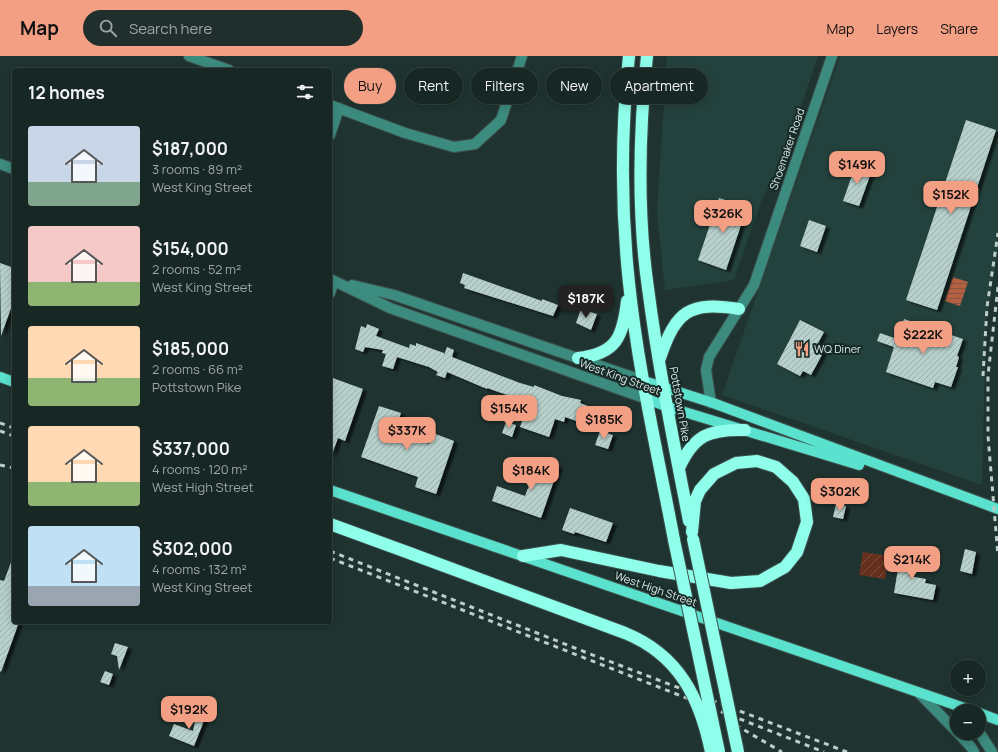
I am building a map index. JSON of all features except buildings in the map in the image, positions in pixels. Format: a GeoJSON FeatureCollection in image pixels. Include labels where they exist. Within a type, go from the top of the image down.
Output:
{"type":"FeatureCollection","features":[{"type":"Feature","properties":{"kind":"highway"},"geometry":{"type":"LineString","coordinates":[[629,56],[624,96],[624,216],[629,283],[647,399],[674,540],[719,752]]}},
{"type":"Feature","properties":{"kind":"highway","name":"Pottstown Pike"},"geometry":{"type":"LineString","coordinates":[[647,56],[641,114],[641,197],[647,288],[692,535],[738,752]]}},
{"type":"Feature","properties":{"kind":"highway"},"geometry":{"type":"LineString","coordinates":[[578,358],[598,355],[610,348],[618,340],[625,322],[629,283]]}},
{"type":"Feature","properties":{"kind":"highway"},"geometry":{"type":"LineString","coordinates":[[659,359],[672,328],[685,314],[708,306],[739,309]]}},
{"type":"Feature","properties":{"kind":"highway"},"geometry":{"type":"LineString","coordinates":[[679,468],[689,449],[703,436],[721,430],[745,430]]}},
{"type":"Feature","properties":{"kind":"highway"},"geometry":{"type":"LineString","coordinates":[[523,556],[561,550],[659,571],[732,583],[760,581],[785,567],[797,552],[807,522],[804,499],[793,482],[776,467],[757,461],[736,464],[714,474],[700,490],[693,512],[692,535]]}},
{"type":"Feature","properties":{"kind":"highway"},"geometry":{"type":"LineString","coordinates":[[332,525],[625,633],[652,646],[673,667],[693,693],[706,731],[711,752]]}},
{"type":"Feature","properties":{"kind":"main road"},"geometry":{"type":"LineString","coordinates":[[0,377],[12,381]]}},
{"type":"Feature","properties":{"kind":"main road","name":"West King Street"},"geometry":{"type":"LineString","coordinates":[[644,381],[711,402],[998,509]]}},
{"type":"Feature","properties":{"kind":"main road","name":"West King Street"},"geometry":{"type":"LineString","coordinates":[[647,399],[668,407],[949,492]]}},
{"type":"Feature","properties":{"kind":"main road","name":"West High Street"},"geometry":{"type":"LineString","coordinates":[[332,491],[918,692],[950,705]]}},
{"type":"Feature","properties":{"kind":"main road"},"geometry":{"type":"LineString","coordinates":[[986,716],[998,720]]}},
{"type":"Feature","properties":{"kind":"street"},"geometry":{"type":"LineString","coordinates":[[189,56],[223,68]]}},
{"type":"Feature","properties":{"kind":"street"},"geometry":{"type":"LineString","coordinates":[[332,124],[335,107],[405,133],[454,147],[475,144],[501,120],[522,56]]}},
{"type":"Feature","properties":{"kind":"street","name":"Shoemaker Road"},"geometry":{"type":"LineString","coordinates":[[711,402],[706,370],[709,357],[754,285],[832,56]]}},
{"type":"Feature","properties":{"kind":"street"},"geometry":{"type":"LineString","coordinates":[[0,164],[12,167]]}},
{"type":"Feature","properties":{"kind":"street","name":"West King Street"},"geometry":{"type":"LineString","coordinates":[[332,280],[394,295],[644,381]]}},
{"type":"Feature","properties":{"kind":"street","name":"West King Street"},"geometry":{"type":"LineString","coordinates":[[332,280],[390,308],[647,399]]}},
{"type":"Feature","properties":{"kind":"street"},"geometry":{"type":"LineString","coordinates":[[918,692],[950,726]]}},
{"type":"Feature","properties":{"kind":"street"},"geometry":{"type":"LineString","coordinates":[[964,740],[974,752]]}},
{"type":"Feature","properties":{"kind":"street"},"geometry":{"type":"LineString","coordinates":[[984,740],[992,752]]}},
{"type":"Feature","properties":{"kind":"shaded area"},"geometry":{"type":"Polygon","coordinates":[[[667,56],[818,56],[779,170],[762,199],[734,280],[665,290],[657,211],[664,104],[708,104],[708,68],[666,68],[667,56]]]}},
{"type":"Feature","properties":{"kind":"shaded area"},"geometry":{"type":"Polygon","coordinates":[[[840,56],[998,56],[998,248],[986,322],[982,485],[722,395],[840,56]]]}},
{"type":"Feature","properties":{"kind":"shaded area"},"geometry":{"type":"Polygon","coordinates":[[[953,277],[968,282],[960,306],[945,301],[953,277]]]}},
{"type":"Feature","properties":{"kind":"shaded area"},"geometry":{"type":"Polygon","coordinates":[[[863,552],[889,556],[885,579],[859,575],[863,552]]]}},
{"type":"Feature","properties":{"kind":"railway"},"geometry":{"type":"LineString","coordinates":[[983,376],[987,307],[998,233]]}},
{"type":"Feature","properties":{"kind":"railway"},"geometry":{"type":"LineString","coordinates":[[998,287],[988,375],[988,436],[998,556]]}},
{"type":"Feature","properties":{"kind":"railway"},"geometry":{"type":"LineString","coordinates":[[0,423],[12,427]]}},
{"type":"Feature","properties":{"kind":"railway"},"geometry":{"type":"LineString","coordinates":[[0,431],[12,435]]}},
{"type":"Feature","properties":{"kind":"railway"},"geometry":{"type":"LineString","coordinates":[[0,465],[12,468]]}},
{"type":"Feature","properties":{"kind":"railway"},"geometry":{"type":"LineString","coordinates":[[332,552],[585,652],[847,752]]}},
{"type":"Feature","properties":{"kind":"railway"},"geometry":{"type":"LineString","coordinates":[[332,559],[824,752]]}},
{"type":"Feature","properties":{"kind":"railway"},"geometry":{"type":"LineString","coordinates":[[727,720],[782,752]]}},
{"type":"Feature","properties":{"kind":"place","name":"WQ Diner"},"geometry":{"type":"Point","coordinates":[802,349]}}]}
